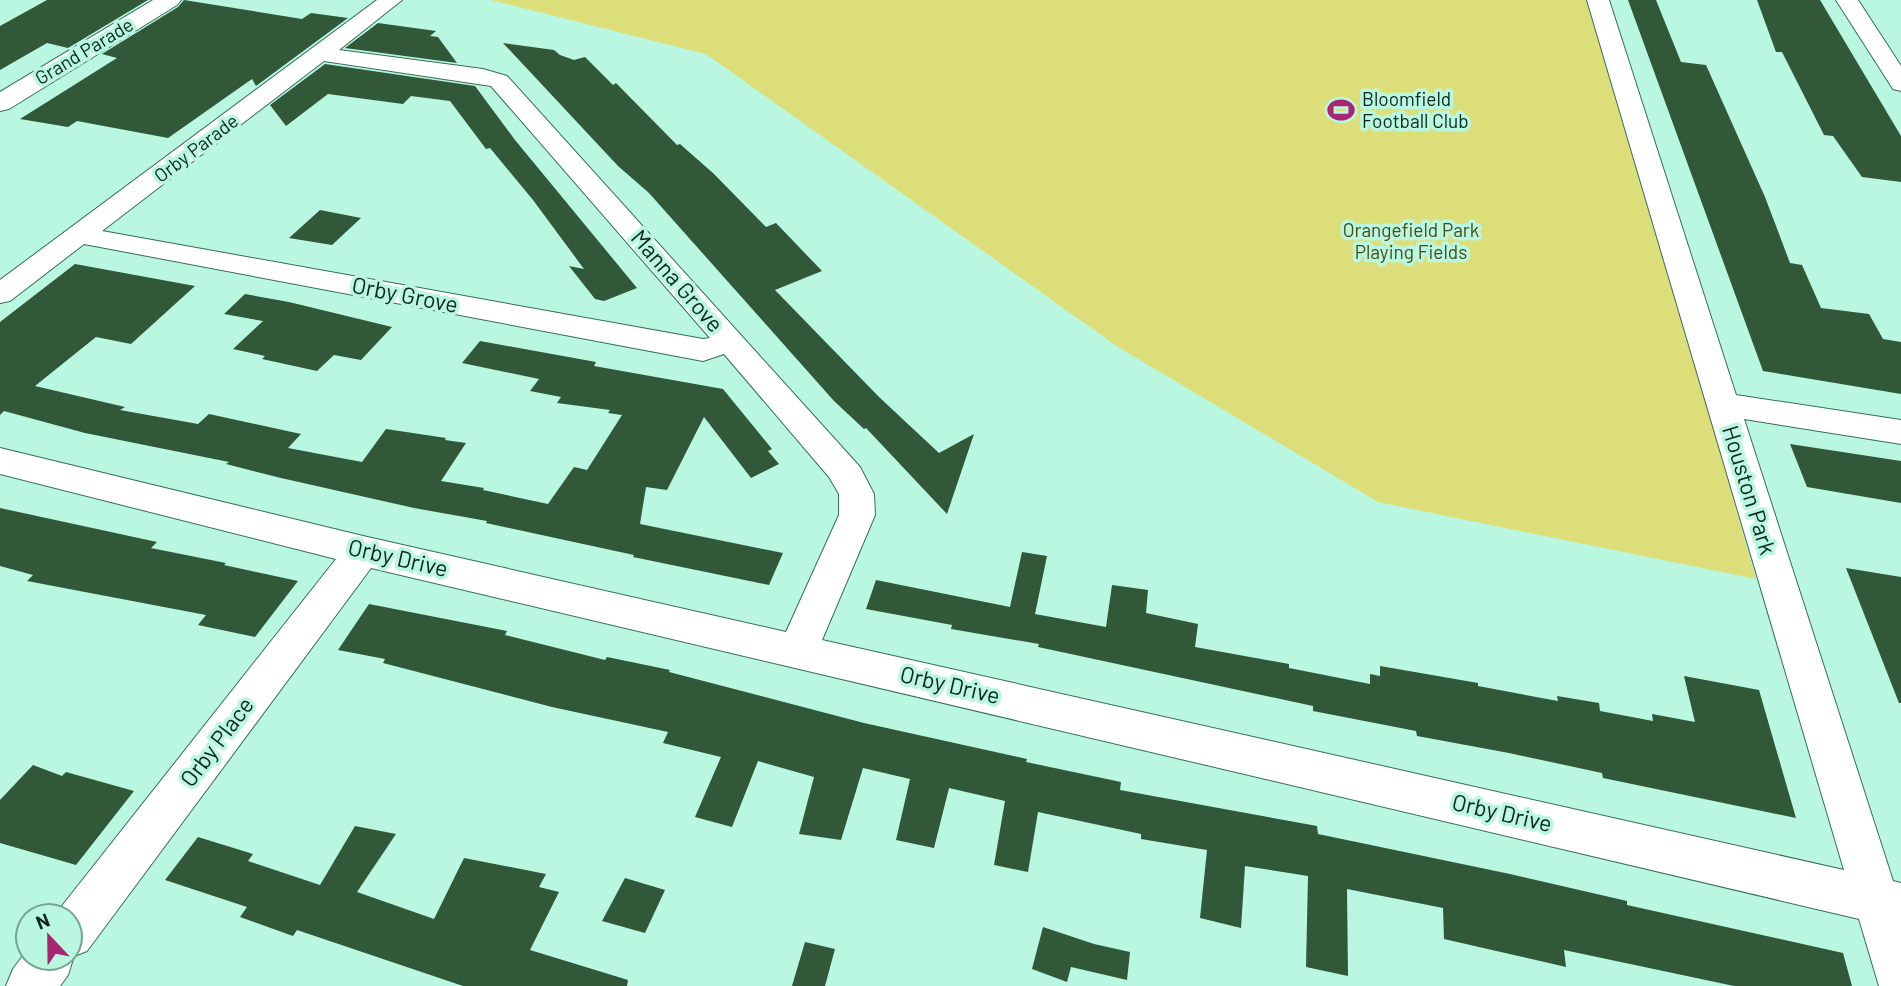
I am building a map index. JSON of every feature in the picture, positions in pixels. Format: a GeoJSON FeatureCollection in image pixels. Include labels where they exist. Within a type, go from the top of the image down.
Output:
{"type":"FeatureCollection","features":[{"type":"Feature","properties":{"kind":"street","name":"Grand Parade"},"geometry":{"type":"LineString","coordinates":[[0,103],[169,0]]}},
{"type":"Feature","properties":{"kind":"street","name":"Orby Parade"},"geometry":{"type":"LineString","coordinates":[[0,294],[391,0]]}},
{"type":"Feature","properties":{"kind":"street","name":"Houston Park"},"geometry":{"type":"LineString","coordinates":[[1598,0],[1722,404],[1888,903],[1901,980]]}},
{"type":"Feature","properties":{"kind":"street"},"geometry":{"type":"LineString","coordinates":[[1847,0],[1901,84]]}},
{"type":"Feature","properties":{"kind":"street","name":"Manna Grove"},"geometry":{"type":"LineString","coordinates":[[322,54],[484,76],[499,81],[821,443],[854,484],[860,499],[857,515],[798,649]]}},
{"type":"Feature","properties":{"kind":"street","name":"Orby Grove"},"geometry":{"type":"LineString","coordinates":[[79,235],[703,350],[731,342]]}},
{"type":"Feature","properties":{"kind":"street"},"geometry":{"type":"LineString","coordinates":[[1722,404],[1901,432]]}},
{"type":"Feature","properties":{"kind":"street","name":"Orby Drive"},"geometry":{"type":"LineString","coordinates":[[0,461],[363,551],[798,649],[1888,903]]}},
{"type":"Feature","properties":{"kind":"street","name":"Orby Place"},"geometry":{"type":"LineString","coordinates":[[84,916],[363,551]]}},
{"type":"Feature","properties":{"kind":"green space","name":"Orangefield Park Playing Fields"},"geometry":{"type":"Polygon","coordinates":[[[491,0],[1591,0],[1756,579],[1378,502],[1118,347],[706,54],[491,0]]]}},
{"type":"Feature","properties":{"kind":"building"},"geometry":{"type":"Polygon","coordinates":[[[47,0],[148,0],[68,48],[47,43],[0,70],[0,26],[47,0]]]}},
{"type":"Feature","properties":{"kind":"building"},"geometry":{"type":"Polygon","coordinates":[[[184,0],[302,19],[311,13],[348,18],[256,86],[252,79],[168,138],[77,121],[68,127],[20,119],[117,58],[102,54],[178,7],[184,0]]]}},
{"type":"Feature","properties":{"kind":"building"},"geometry":{"type":"Polygon","coordinates":[[[1628,0],[1656,0],[1681,62],[1706,65],[1765,197],[1790,263],[1802,265],[1821,308],[1869,314],[1883,339],[1901,342],[1901,394],[1763,371],[1628,0]]]}},
{"type":"Feature","properties":{"kind":"building"},"geometry":{"type":"Polygon","coordinates":[[[1757,0],[1820,0],[1901,136],[1901,182],[1862,177],[1833,136],[1824,135],[1782,52],[1776,52],[1757,0]]]}},
{"type":"Feature","properties":{"kind":"building"},"geometry":{"type":"Polygon","coordinates":[[[378,23],[436,31],[430,36],[438,37],[457,63],[345,48],[378,23]]]}},
{"type":"Feature","properties":{"kind":"building"},"geometry":{"type":"Polygon","coordinates":[[[503,43],[554,50],[574,60],[585,57],[613,85],[616,83],[677,145],[680,144],[714,174],[766,227],[776,223],[822,271],[775,290],[879,397],[939,453],[974,434],[947,514],[866,428],[834,401],[649,193],[618,166],[503,43]]]}},
{"type":"Feature","properties":{"kind":"building"},"geometry":{"type":"Polygon","coordinates":[[[325,64],[475,86],[515,140],[637,288],[604,301],[595,299],[569,266],[584,269],[533,200],[490,148],[486,149],[450,101],[411,96],[403,104],[328,94],[286,126],[270,105],[325,64]]]}},
{"type":"Feature","properties":{"kind":"building"},"geometry":{"type":"Polygon","coordinates":[[[320,210],[361,218],[332,245],[289,238],[320,210]]]}},
{"type":"Feature","properties":{"kind":"building"},"geometry":{"type":"Polygon","coordinates":[[[75,264],[195,286],[131,344],[96,337],[35,386],[125,407],[120,410],[198,424],[209,414],[301,434],[288,448],[362,462],[386,429],[446,438],[445,440],[466,443],[441,481],[484,488],[483,490],[548,504],[574,467],[587,470],[622,415],[608,413],[610,410],[557,403],[561,397],[530,391],[539,379],[462,363],[480,341],[596,362],[594,366],[723,389],[772,449],[768,451],[779,464],[751,478],[704,417],[667,490],[646,487],[640,524],[783,553],[769,585],[633,557],[634,555],[486,523],[487,521],[414,508],[281,478],[226,464],[229,462],[85,433],[4,411],[0,415],[0,322],[75,264]]]}},
{"type":"Feature","properties":{"kind":"building"},"geometry":{"type":"Polygon","coordinates":[[[245,294],[392,327],[361,360],[334,355],[317,371],[262,359],[265,356],[233,349],[263,321],[224,314],[245,294]]]}},
{"type":"Feature","properties":{"kind":"building"},"geometry":{"type":"Polygon","coordinates":[[[1790,444],[1901,461],[1901,503],[1807,487],[1790,444]]]}},
{"type":"Feature","properties":{"kind":"building"},"geometry":{"type":"Polygon","coordinates":[[[0,508],[157,542],[151,548],[298,581],[255,637],[198,625],[206,615],[27,581],[33,575],[0,566],[0,508]]]}},
{"type":"Feature","properties":{"kind":"building"},"geometry":{"type":"Polygon","coordinates":[[[1022,552],[1047,556],[1035,614],[1106,627],[1112,585],[1148,590],[1146,613],[1198,624],[1195,647],[1289,664],[1289,668],[1370,684],[1370,674],[1380,676],[1380,666],[1478,683],[1478,686],[1558,701],[1557,696],[1599,703],[1600,711],[1653,721],[1652,714],[1695,722],[1684,676],[1759,690],[1796,818],[1603,778],[1602,773],[1417,736],[1416,731],[1313,711],[1313,706],[1038,647],[1039,644],[951,629],[952,625],[866,609],[876,580],[1010,607],[1022,552]]]}},
{"type":"Feature","properties":{"kind":"building"},"geometry":{"type":"Polygon","coordinates":[[[1846,568],[1901,577],[1901,703],[1899,703],[1846,568]]]}},
{"type":"Feature","properties":{"kind":"building"},"geometry":{"type":"Polygon","coordinates":[[[369,604],[507,631],[505,635],[605,660],[607,657],[670,670],[669,672],[864,723],[1121,782],[1120,790],[1317,826],[1318,834],[1510,874],[1627,901],[1627,905],[1843,953],[1852,986],[1734,986],[1564,950],[1566,967],[1444,939],[1443,908],[1347,889],[1348,976],[1306,967],[1308,876],[1245,866],[1241,928],[1200,918],[1207,850],[1141,839],[1141,834],[1038,812],[1028,872],[994,865],[1005,801],[949,788],[934,848],[896,840],[910,779],[863,768],[841,840],[799,834],[814,777],[758,761],[732,827],[695,817],[721,757],[663,743],[668,732],[552,707],[383,663],[385,659],[338,650],[369,604]]]}},
{"type":"Feature","properties":{"kind":"building"},"geometry":{"type":"Polygon","coordinates":[[[33,765],[62,776],[66,772],[134,791],[76,865],[0,843],[0,800],[33,765]]]}},
{"type":"Feature","properties":{"kind":"building"},"geometry":{"type":"Polygon","coordinates":[[[355,826],[396,834],[357,892],[434,919],[464,858],[546,874],[539,887],[559,892],[530,950],[628,980],[627,986],[463,986],[297,930],[293,936],[240,917],[247,907],[165,880],[198,837],[253,854],[248,861],[320,885],[355,826]]]}},
{"type":"Feature","properties":{"kind":"building"},"geometry":{"type":"Polygon","coordinates":[[[625,878],[665,890],[645,933],[602,921],[625,878]]]}},
{"type":"Feature","properties":{"kind":"building"},"geometry":{"type":"Polygon","coordinates":[[[1043,927],[1094,944],[1130,952],[1127,980],[1071,967],[1067,982],[1032,969],[1043,927]]]}},
{"type":"Feature","properties":{"kind":"building"},"geometry":{"type":"Polygon","coordinates":[[[805,942],[835,949],[825,986],[792,986],[805,942]]]}},
{"type":"Feature","properties":{"kind":"place","name":"Bloomfield Football Club"},"geometry":{"type":"Point","coordinates":[1341,110]}}]}
